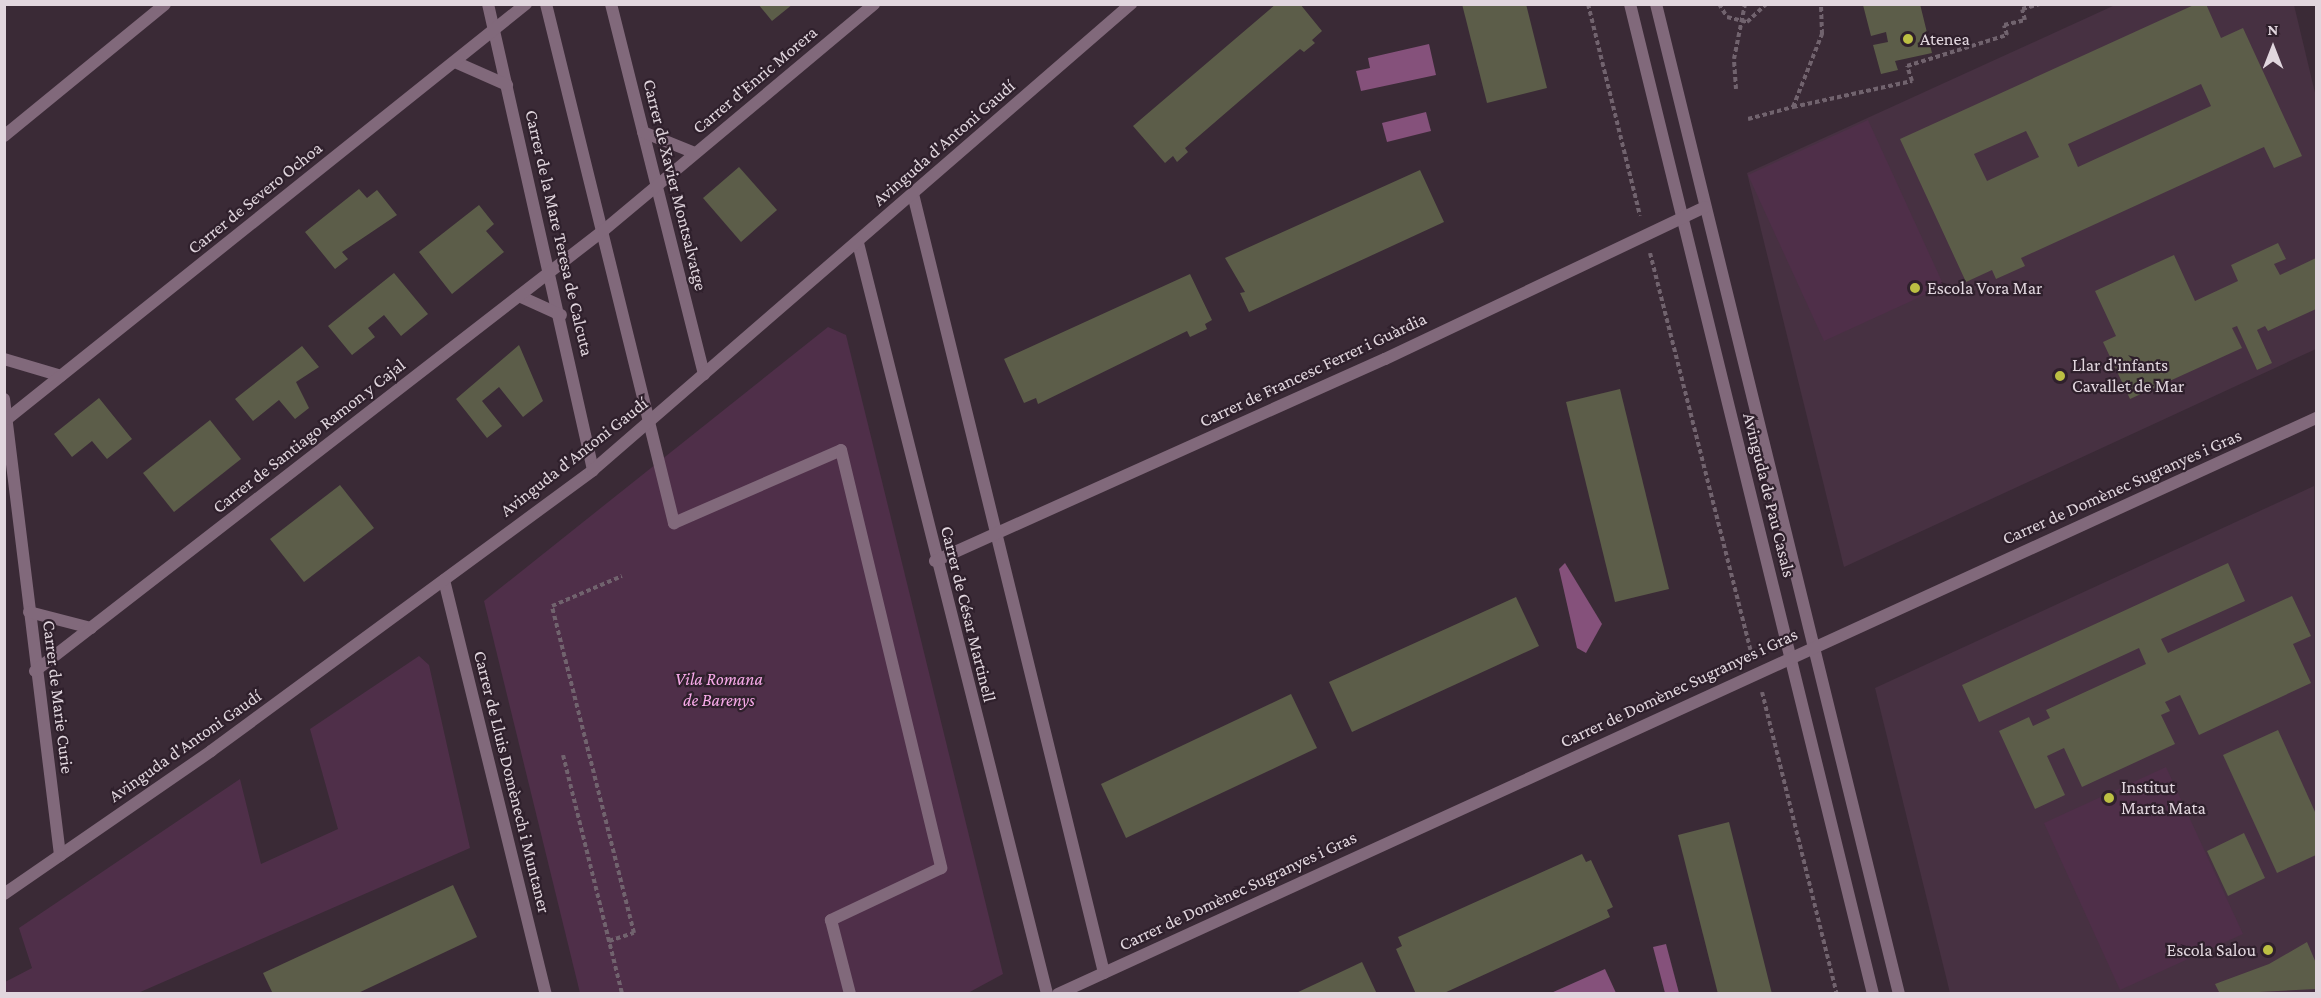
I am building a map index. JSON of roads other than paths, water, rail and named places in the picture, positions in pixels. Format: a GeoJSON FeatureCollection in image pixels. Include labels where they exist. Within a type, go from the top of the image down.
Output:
{"type":"FeatureCollection","features":[{"type":"Feature","properties":{"kind":"street"},"geometry":{"type":"LineString","coordinates":[[4,136],[165,4]]}},
{"type":"Feature","properties":{"kind":"street","name":"Carrer de la Mare Teresa de Calcuta"},"geometry":{"type":"LineString","coordinates":[[488,4],[551,270],[592,470]]}},
{"type":"Feature","properties":{"kind":"street","name":"Carrer de Severo Ochoa"},"geometry":{"type":"LineString","coordinates":[[7,419],[526,4]]}},
{"type":"Feature","properties":{"kind":"street"},"geometry":{"type":"LineString","coordinates":[[546,4],[604,230],[674,523],[841,450],[941,868],[831,920],[850,993]]}},
{"type":"Feature","properties":{"kind":"street","name":"Carrer de Xavier Montsalvatge"},"geometry":{"type":"LineString","coordinates":[[610,4],[704,375]]}},
{"type":"Feature","properties":{"kind":"street","name":"Carrer d'Enric Morera"},"geometry":{"type":"LineString","coordinates":[[604,230],[874,4]]}},
{"type":"Feature","properties":{"kind":"street","name":"Avinguda d'Antoni Gaudí"},"geometry":{"type":"LineString","coordinates":[[4,894],[444,580],[592,470],[858,243],[1131,4]]}},
{"type":"Feature","properties":{"kind":"street","name":"Avinguda de Pau Casals"},"geometry":{"type":"LineString","coordinates":[[1630,4],[1873,993]]}},
{"type":"Feature","properties":{"kind":"street","name":"Avinguda de Pau Casals"},"geometry":{"type":"LineString","coordinates":[[1656,4],[1816,646],[1899,993]]}},
{"type":"Feature","properties":{"kind":"street"},"geometry":{"type":"LineString","coordinates":[[454,62],[507,85]]}},
{"type":"Feature","properties":{"kind":"street"},"geometry":{"type":"LineString","coordinates":[[643,132],[695,153]]}},
{"type":"Feature","properties":{"kind":"street"},"geometry":{"type":"LineString","coordinates":[[913,194],[1104,973]]}},
{"type":"Feature","properties":{"kind":"street","name":"Carrer de Francesc Ferrer i Guàrdia"},"geometry":{"type":"LineString","coordinates":[[935,561],[1385,359],[1705,207]]}},
{"type":"Feature","properties":{"kind":"street","name":"Carrer de Santiago Ramon y Cajal"},"geometry":{"type":"LineString","coordinates":[[35,671],[604,230]]}},
{"type":"Feature","properties":{"kind":"street","name":"Carrer de César Martinell"},"geometry":{"type":"LineString","coordinates":[[858,243],[935,561],[1047,993]]}},
{"type":"Feature","properties":{"kind":"street"},"geometry":{"type":"LineString","coordinates":[[519,296],[561,315]]}},
{"type":"Feature","properties":{"kind":"street"},"geometry":{"type":"LineString","coordinates":[[4,359],[61,376]]}},
{"type":"Feature","properties":{"kind":"street","name":"Carrer de Marie Curie"},"geometry":{"type":"LineString","coordinates":[[4,399],[35,671],[60,856]]}},
{"type":"Feature","properties":{"kind":"street","name":"Carrer de Domènec Sugranyes i Gras"},"geometry":{"type":"LineString","coordinates":[[1058,993],[2316,418]]}},
{"type":"Feature","properties":{"kind":"street","name":"Carrer de Lluis Domènech i Muntaner"},"geometry":{"type":"LineString","coordinates":[[444,580],[546,993]]}},
{"type":"Feature","properties":{"kind":"street"},"geometry":{"type":"LineString","coordinates":[[29,612],[91,628]]}},
{"type":"Feature","properties":{"kind":"place","name":"Atenea"},"geometry":{"type":"Point","coordinates":[1908,39]}},
{"type":"Feature","properties":{"kind":"place","name":"Escola Vora Mar"},"geometry":{"type":"Point","coordinates":[1915,288]}},
{"type":"Feature","properties":{"kind":"place","name":"Llar d'infants Cavallet de Mar"},"geometry":{"type":"Point","coordinates":[2060,376]}},
{"type":"Feature","properties":{"kind":"place","name":"Institut Marta Mata"},"geometry":{"type":"Point","coordinates":[2109,798]}},
{"type":"Feature","properties":{"kind":"place","name":"Escola Salou"},"geometry":{"type":"Point","coordinates":[2268,950]}},
{"type":"Feature","properties":{"kind":"park label","name":"Vila Romana de Barenys"},"geometry":{"type":"Point","coordinates":[719,690]}}]}
